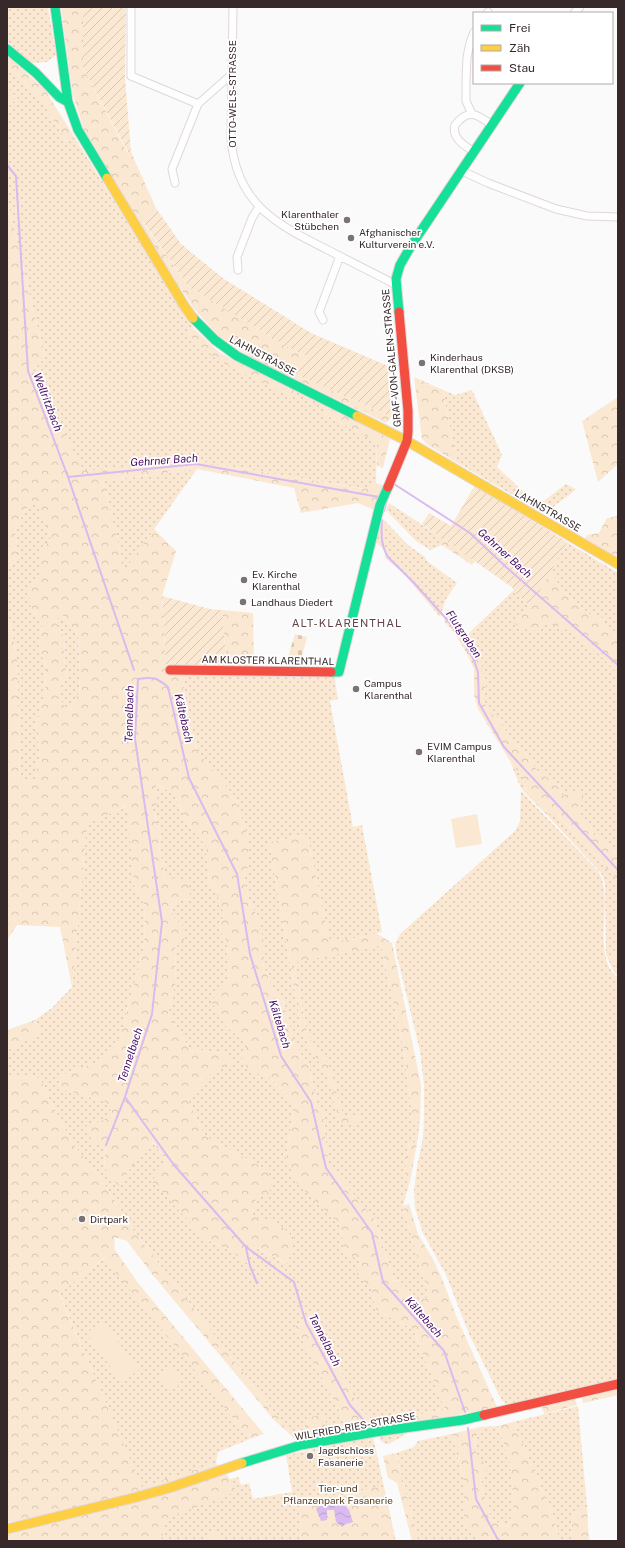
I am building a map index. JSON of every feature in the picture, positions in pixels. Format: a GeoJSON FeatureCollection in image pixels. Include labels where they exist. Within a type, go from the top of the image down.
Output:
{"type":"FeatureCollection","features":[{"type":"Feature","properties":{"kind":"street","name":"LAHNSTRASSE"},"geometry":{"type":"LineString","coordinates":[[54,7],[68,102],[74,122],[185,307],[203,330],[223,347],[241,358],[406,441],[618,564]]}},
{"type":"Feature","properties":{"kind":"street"},"geometry":{"type":"LineString","coordinates":[[131,7],[131,76],[198,104]]}},
{"type":"Feature","properties":{"kind":"street","name":"OTTO-WELS-STRASSE"},"geometry":{"type":"LineString","coordinates":[[233,7],[230,138],[233,158],[243,184],[259,207],[283,226],[396,285]]}},
{"type":"Feature","properties":{"kind":"street"},"geometry":{"type":"LineString","coordinates":[[472,114],[466,101],[466,80],[467,57],[473,35]]}},
{"type":"Feature","properties":{"kind":"street"},"geometry":{"type":"LineString","coordinates":[[7,49],[36,73],[59,97],[68,102]]}},
{"type":"Feature","properties":{"kind":"street"},"geometry":{"type":"LineString","coordinates":[[175,183],[172,169],[198,104],[232,74]]}},
{"type":"Feature","properties":{"kind":"street","name":"GRAF-VON-GALEN-STRASSE"},"geometry":{"type":"LineString","coordinates":[[406,441],[408,432],[408,411],[396,285],[397,273],[403,259],[519,84]]}},
{"type":"Feature","properties":{"kind":"street"},"geometry":{"type":"LineString","coordinates":[[474,152],[459,141],[455,135],[454,128],[460,119],[472,114],[480,116],[492,125]]}},
{"type":"Feature","properties":{"kind":"street"},"geometry":{"type":"LineString","coordinates":[[462,171],[481,180],[556,209],[587,216],[618,217]]}},
{"type":"Feature","properties":{"kind":"street"},"geometry":{"type":"LineString","coordinates":[[238,270],[237,257],[252,218],[259,207]]}},
{"type":"Feature","properties":{"kind":"street"},"geometry":{"type":"LineString","coordinates":[[323,320],[319,312],[340,256]]}},
{"type":"Feature","properties":{"kind":"street","name":"AM KLOSTER KLARENTHAL"},"geometry":{"type":"LineString","coordinates":[[170,670],[339,672],[380,505],[406,441]]}},
{"type":"Feature","properties":{"kind":"street","name":"WILFRIED-RIES-STRASSE"},"geometry":{"type":"LineString","coordinates":[[7,1529],[169,1488],[223,1468],[301,1446],[375,1432],[463,1420],[618,1384]]}},
{"type":"Feature","properties":{"kind":"green space"},"geometry":{"type":"Polygon","coordinates":[[[7,7],[48,7],[56,55],[47,62],[31,63],[7,41],[7,7]]]}},
{"type":"Feature","properties":{"kind":"green space"},"geometry":{"type":"Polygon","coordinates":[[[61,7],[83,7],[83,68],[127,152],[131,152],[156,208],[142,221],[189,287],[286,346],[306,356],[297,375],[392,417],[386,423],[256,360],[219,336],[195,310],[164,263],[85,133],[73,95],[61,7]]]}},
{"type":"Feature","properties":{"kind":"green space"},"geometry":{"type":"Polygon","coordinates":[[[83,7],[126,7],[125,78],[131,152],[128,152],[83,68],[83,7]]]}},
{"type":"Feature","properties":{"kind":"green space"},"geometry":{"type":"Polygon","coordinates":[[[7,55],[45,90],[75,138],[67,142],[39,97],[7,64],[7,55]]]}},
{"type":"Feature","properties":{"kind":"green space"},"geometry":{"type":"Polygon","coordinates":[[[7,64],[39,97],[67,142],[75,138],[194,329],[187,333],[292,397],[295,391],[328,407],[324,414],[377,442],[376,483],[365,489],[198,461],[84,472],[32,371],[45,358],[7,199],[7,107],[18,99],[7,87],[7,64]]]}},
{"type":"Feature","properties":{"kind":"green space"},"geometry":{"type":"Polygon","coordinates":[[[7,87],[18,99],[7,107],[7,87]]]}},
{"type":"Feature","properties":{"kind":"green space"},"geometry":{"type":"Polygon","coordinates":[[[7,199],[45,358],[32,371],[84,471],[198,461],[364,489],[376,483],[385,486],[375,510],[358,503],[301,513],[294,488],[197,469],[103,481],[125,569],[154,529],[176,551],[162,596],[166,667],[190,674],[183,683],[193,742],[202,757],[234,796],[249,840],[249,864],[244,878],[250,903],[258,917],[266,952],[262,962],[274,991],[283,1000],[294,1043],[309,1067],[317,1106],[323,1112],[328,1163],[375,1220],[394,1281],[399,1280],[418,1301],[429,1297],[403,1206],[409,1204],[418,1234],[441,1276],[457,1318],[497,1407],[416,1423],[414,1416],[445,1409],[413,1329],[376,1310],[372,1290],[357,1275],[360,1259],[343,1254],[341,1226],[296,1182],[286,1158],[295,1104],[268,1076],[250,1072],[241,1057],[247,1046],[225,1025],[211,1001],[229,981],[227,942],[219,929],[224,914],[216,891],[209,884],[206,846],[189,826],[174,794],[156,784],[158,804],[152,807],[161,834],[159,846],[165,877],[187,880],[191,900],[181,899],[171,908],[173,917],[184,928],[184,940],[175,948],[176,981],[168,1014],[190,1049],[222,1053],[229,1056],[231,1063],[212,1072],[187,1098],[205,1136],[267,1170],[272,1183],[269,1194],[256,1199],[252,1217],[276,1221],[294,1238],[288,1264],[253,1246],[247,1265],[233,1252],[205,1239],[152,1181],[167,1161],[153,1142],[127,1173],[119,1187],[104,1167],[106,1145],[94,1144],[84,1127],[114,1116],[106,1102],[59,1088],[60,1076],[95,1063],[120,1038],[144,946],[145,906],[134,885],[127,806],[87,824],[72,987],[60,927],[17,925],[7,940],[7,606],[17,657],[20,782],[35,780],[40,752],[35,724],[45,695],[46,668],[38,643],[42,626],[30,605],[29,589],[39,577],[39,551],[51,539],[36,501],[25,510],[15,530],[19,560],[7,567],[7,199]],[[62,614],[55,621],[65,639],[64,661],[67,675],[56,695],[68,710],[79,693],[80,675],[78,636],[62,614]]]}},
{"type":"Feature","properties":{"kind":"green space"},"geometry":{"type":"Polygon","coordinates":[[[156,208],[181,244],[224,279],[311,333],[388,366],[392,417],[297,375],[306,356],[286,346],[189,287],[142,220],[156,208]]]}},
{"type":"Feature","properties":{"kind":"green space"},"geometry":{"type":"Polygon","coordinates":[[[194,329],[220,353],[295,391],[292,398],[216,359],[187,333],[194,329]]]}},
{"type":"Feature","properties":{"kind":"green space"},"geometry":{"type":"Polygon","coordinates":[[[414,377],[443,390],[456,462],[428,445],[422,439],[414,377]]]}},
{"type":"Feature","properties":{"kind":"green space"},"geometry":{"type":"Polygon","coordinates":[[[443,390],[455,395],[472,390],[502,455],[497,467],[529,497],[541,503],[566,484],[576,489],[553,507],[547,515],[456,462],[443,390]]]}},
{"type":"Feature","properties":{"kind":"green space"},"geometry":{"type":"Polygon","coordinates":[[[618,397],[618,464],[598,482],[582,421],[618,397]]]}},
{"type":"Feature","properties":{"kind":"green space"},"geometry":{"type":"Polygon","coordinates":[[[328,407],[390,439],[383,468],[377,466],[377,442],[324,414],[328,407]]]}},
{"type":"Feature","properties":{"kind":"green space"},"geometry":{"type":"Polygon","coordinates":[[[197,469],[125,570],[103,481],[197,469]]]}},
{"type":"Feature","properties":{"kind":"green space"},"geometry":{"type":"Polygon","coordinates":[[[475,485],[567,542],[531,607],[513,591],[513,588],[422,524],[429,513],[451,526],[475,485]]]}},
{"type":"Feature","properties":{"kind":"green space"},"geometry":{"type":"Polygon","coordinates":[[[36,500],[51,539],[39,551],[39,577],[30,605],[42,626],[38,643],[46,668],[45,695],[35,724],[40,752],[35,780],[20,782],[17,657],[7,607],[7,567],[19,560],[15,530],[25,510],[36,500]]]}},
{"type":"Feature","properties":{"kind":"green space"},"geometry":{"type":"Polygon","coordinates":[[[389,503],[445,540],[442,545],[430,550],[415,540],[386,510],[389,503]]]}},
{"type":"Feature","properties":{"kind":"green space"},"geometry":{"type":"Polygon","coordinates":[[[618,516],[618,559],[585,538],[587,535],[599,533],[607,518],[618,516]]]}},
{"type":"Feature","properties":{"kind":"green space"},"geometry":{"type":"Polygon","coordinates":[[[383,519],[408,545],[457,583],[446,599],[440,617],[404,574],[385,558],[385,550],[375,542],[383,519]]]}},
{"type":"Feature","properties":{"kind":"green space"},"geometry":{"type":"Polygon","coordinates":[[[445,540],[475,561],[472,565],[442,545],[445,540]]]}},
{"type":"Feature","properties":{"kind":"green space"},"geometry":{"type":"Polygon","coordinates":[[[567,542],[618,573],[618,640],[608,631],[602,617],[589,614],[564,592],[550,572],[567,542]]]}},
{"type":"Feature","properties":{"kind":"green space"},"geometry":{"type":"Polygon","coordinates":[[[550,572],[564,592],[589,614],[602,616],[608,631],[618,640],[618,674],[600,655],[566,629],[548,623],[532,632],[513,623],[531,607],[550,572]]]}},
{"type":"Feature","properties":{"kind":"green space"},"geometry":{"type":"Polygon","coordinates":[[[513,591],[531,607],[514,623],[548,623],[568,630],[586,643],[618,674],[618,854],[604,839],[594,835],[591,826],[581,817],[581,810],[578,807],[579,789],[562,797],[561,788],[537,770],[524,752],[510,738],[497,715],[490,714],[483,700],[486,683],[482,673],[482,658],[476,648],[466,652],[455,634],[444,621],[448,609],[468,634],[513,591]]]}},
{"type":"Feature","properties":{"kind":"green space"},"geometry":{"type":"Polygon","coordinates":[[[162,596],[210,609],[222,610],[227,667],[166,667],[162,596]]]}},
{"type":"Feature","properties":{"kind":"green space"},"geometry":{"type":"Polygon","coordinates":[[[222,610],[253,613],[254,667],[227,667],[222,610]]]}},
{"type":"Feature","properties":{"kind":"green space"},"geometry":{"type":"Polygon","coordinates":[[[62,614],[78,636],[80,675],[79,693],[68,710],[56,695],[67,675],[64,661],[65,639],[55,621],[62,614]]]}},
{"type":"Feature","properties":{"kind":"green space"},"geometry":{"type":"Polygon","coordinates":[[[295,634],[307,637],[299,667],[285,667],[295,634]]]}},
{"type":"Feature","properties":{"kind":"green space"},"geometry":{"type":"Polygon","coordinates":[[[476,647],[482,658],[482,673],[486,683],[483,700],[490,714],[497,715],[510,738],[524,752],[537,770],[561,788],[562,796],[579,789],[584,794],[578,807],[581,810],[581,817],[591,826],[594,835],[604,839],[618,854],[618,881],[557,814],[546,814],[524,792],[526,781],[510,761],[478,709],[474,696],[474,669],[466,652],[476,647]]]}},
{"type":"Feature","properties":{"kind":"green space"},"geometry":{"type":"Polygon","coordinates":[[[190,674],[334,675],[338,699],[330,701],[353,827],[362,825],[382,932],[363,937],[330,942],[307,835],[269,842],[302,1033],[328,1078],[340,1125],[358,1116],[344,1119],[329,1066],[307,1033],[294,962],[381,945],[404,1050],[413,1123],[420,1121],[417,1143],[409,1142],[404,1180],[410,1182],[403,1206],[429,1297],[418,1301],[399,1280],[394,1281],[375,1220],[328,1164],[323,1112],[317,1106],[309,1067],[294,1043],[283,1000],[274,991],[262,962],[258,917],[250,903],[244,878],[249,864],[249,840],[234,796],[202,757],[193,742],[183,683],[190,674]]]}},
{"type":"Feature","properties":{"kind":"green space"},"geometry":{"type":"Polygon","coordinates":[[[510,761],[526,781],[524,792],[520,786],[510,761]]]}},
{"type":"Feature","properties":{"kind":"green space"},"geometry":{"type":"Polygon","coordinates":[[[156,784],[174,794],[189,826],[206,846],[209,884],[216,890],[224,914],[219,929],[227,942],[229,981],[225,1025],[247,1046],[250,1071],[268,1076],[295,1104],[286,1157],[296,1182],[341,1226],[343,1254],[360,1259],[357,1275],[372,1290],[376,1310],[413,1329],[445,1409],[414,1416],[416,1423],[379,1426],[360,1409],[315,1321],[295,1326],[341,1414],[345,1431],[326,1434],[325,1415],[308,1417],[306,1437],[294,1438],[136,1234],[101,1179],[73,1144],[48,1097],[40,1078],[7,1077],[7,1051],[40,1033],[35,1020],[52,1008],[72,987],[87,823],[128,806],[134,885],[145,906],[144,946],[120,1038],[95,1063],[60,1076],[59,1088],[106,1102],[114,1116],[84,1128],[106,1145],[104,1167],[119,1186],[127,1173],[152,1142],[167,1161],[205,1239],[233,1252],[247,1265],[253,1246],[287,1264],[276,1221],[252,1218],[256,1199],[267,1170],[205,1136],[187,1098],[212,1072],[222,1053],[190,1049],[168,1014],[176,981],[175,948],[184,928],[173,917],[171,908],[181,899],[190,900],[165,877],[159,846],[161,834],[152,807],[156,784]]]}},
{"type":"Feature","properties":{"kind":"green space"},"geometry":{"type":"Polygon","coordinates":[[[521,791],[598,871],[603,883],[605,897],[605,955],[610,968],[618,978],[618,1380],[507,1405],[501,1399],[469,1334],[446,1275],[423,1233],[415,1208],[414,1190],[423,1138],[424,1085],[420,1051],[395,944],[400,934],[515,831],[520,821],[521,791]]]}},
{"type":"Feature","properties":{"kind":"green space"},"geometry":{"type":"Polygon","coordinates":[[[477,814],[482,844],[456,848],[451,819],[477,814]]]}},
{"type":"Feature","properties":{"kind":"green space"},"geometry":{"type":"Polygon","coordinates":[[[546,814],[557,814],[618,881],[618,952],[611,955],[610,961],[618,968],[618,976],[614,972],[606,955],[605,883],[601,873],[546,814]]]}},
{"type":"Feature","properties":{"kind":"green space"},"geometry":{"type":"Polygon","coordinates":[[[307,835],[330,942],[363,937],[376,933],[392,943],[421,1085],[420,1121],[413,1123],[404,1050],[381,945],[294,963],[307,1033],[329,1066],[344,1118],[359,1116],[359,1122],[340,1125],[328,1078],[302,1033],[269,842],[307,835]]]}},
{"type":"Feature","properties":{"kind":"green space"},"geometry":{"type":"Polygon","coordinates":[[[618,952],[618,968],[610,961],[611,955],[618,952]]]}},
{"type":"Feature","properties":{"kind":"green space"},"geometry":{"type":"Polygon","coordinates":[[[35,1020],[40,1033],[7,1051],[7,1030],[35,1020]]]}},
{"type":"Feature","properties":{"kind":"green space"},"geometry":{"type":"Polygon","coordinates":[[[7,1077],[40,1078],[48,1097],[73,1144],[101,1179],[136,1234],[294,1438],[274,1420],[152,1274],[127,1241],[114,1237],[115,1250],[138,1283],[264,1434],[250,1439],[104,1258],[59,1294],[142,1487],[216,1463],[220,1467],[128,1497],[7,1523],[7,1077]]]}},
{"type":"Feature","properties":{"kind":"green space"},"geometry":{"type":"Polygon","coordinates":[[[409,1142],[417,1143],[410,1182],[404,1180],[409,1142]]]}},
{"type":"Feature","properties":{"kind":"green space"},"geometry":{"type":"Polygon","coordinates":[[[105,1258],[250,1439],[218,1452],[216,1463],[142,1488],[59,1293],[105,1258]]]}},
{"type":"Feature","properties":{"kind":"green space"},"geometry":{"type":"Polygon","coordinates":[[[103,1321],[139,1370],[122,1383],[86,1333],[103,1321]]]}},
{"type":"Feature","properties":{"kind":"green space"},"geometry":{"type":"Polygon","coordinates":[[[315,1321],[360,1409],[379,1426],[345,1431],[341,1414],[295,1326],[315,1321]]]}},
{"type":"Feature","properties":{"kind":"green space"},"geometry":{"type":"Polygon","coordinates":[[[171,1369],[178,1372],[181,1379],[178,1386],[171,1389],[164,1386],[161,1379],[164,1372],[171,1369]]]}},
{"type":"Feature","properties":{"kind":"green space"},"geometry":{"type":"Polygon","coordinates":[[[618,1389],[618,1395],[583,1403],[582,1398],[618,1389]]]}},
{"type":"Feature","properties":{"kind":"green space"},"geometry":{"type":"Polygon","coordinates":[[[575,1399],[577,1405],[544,1414],[542,1406],[575,1399]]]}},
{"type":"Feature","properties":{"kind":"green space"},"geometry":{"type":"Polygon","coordinates":[[[578,1406],[587,1507],[572,1515],[571,1541],[559,1541],[553,1514],[513,1422],[578,1406]]]}},
{"type":"Feature","properties":{"kind":"green space"},"geometry":{"type":"Polygon","coordinates":[[[325,1415],[326,1434],[306,1437],[308,1417],[325,1415]]]}},
{"type":"Feature","properties":{"kind":"green space"},"geometry":{"type":"Polygon","coordinates":[[[513,1422],[553,1514],[559,1541],[479,1541],[464,1526],[464,1482],[452,1434],[479,1427],[474,1449],[488,1468],[481,1477],[483,1494],[489,1505],[490,1519],[508,1527],[514,1509],[510,1463],[498,1426],[513,1422]]]}},
{"type":"Feature","properties":{"kind":"green space"},"geometry":{"type":"Polygon","coordinates":[[[498,1426],[510,1463],[514,1509],[508,1527],[490,1519],[489,1505],[483,1494],[481,1477],[474,1449],[479,1427],[498,1426]]]}},
{"type":"Feature","properties":{"kind":"green space"},"geometry":{"type":"Polygon","coordinates":[[[411,1431],[389,1444],[385,1444],[379,1439],[379,1435],[411,1431]]]}},
{"type":"Feature","properties":{"kind":"green space"},"geometry":{"type":"Polygon","coordinates":[[[452,1434],[464,1482],[464,1526],[479,1541],[418,1541],[396,1453],[414,1447],[418,1441],[452,1434]]]}},
{"type":"Feature","properties":{"kind":"green space","name":"Tier- und Pflanzenpark Fasanerie"},"geometry":{"type":"Polygon","coordinates":[[[373,1437],[396,1541],[15,1541],[57,1531],[238,1477],[241,1485],[249,1483],[253,1499],[292,1492],[286,1455],[373,1437]]]}},
{"type":"Feature","properties":{"kind":"green space"},"geometry":{"type":"Polygon","coordinates":[[[396,1453],[418,1541],[412,1541],[397,1483],[388,1478],[383,1456],[396,1453]]]}},
{"type":"Feature","properties":{"kind":"green space"},"geometry":{"type":"Polygon","coordinates":[[[226,1474],[232,1481],[236,1492],[167,1518],[161,1541],[7,1541],[7,1532],[141,1501],[226,1474]]]}},
{"type":"Feature","properties":{"kind":"green space"},"geometry":{"type":"Polygon","coordinates":[[[381,1485],[395,1541],[300,1541],[299,1508],[345,1496],[342,1486],[362,1490],[381,1485]]]}},
{"type":"Feature","properties":{"kind":"green space"},"geometry":{"type":"Polygon","coordinates":[[[587,1507],[589,1539],[592,1541],[571,1541],[572,1515],[587,1507]]]}},
{"type":"Feature","properties":{"kind":"green space"},"geometry":{"type":"Polygon","coordinates":[[[215,1532],[223,1541],[201,1541],[215,1532]]]}},
{"type":"Feature","properties":{"kind":"water"},"geometry":{"type":"Polygon","coordinates":[[[275,998],[280,1007],[277,1013],[271,1005],[271,1001],[275,998]]]}},
{"type":"Feature","properties":{"kind":"water"},"geometry":{"type":"Polygon","coordinates":[[[279,1017],[284,1026],[281,1032],[276,1023],[276,1019],[279,1017]]]}},
{"type":"Feature","properties":{"kind":"water"},"geometry":{"type":"Polygon","coordinates":[[[340,1500],[349,1510],[353,1522],[342,1527],[336,1522],[334,1510],[327,1510],[327,1520],[321,1521],[316,1509],[321,1505],[340,1500]]]}},
{"type":"Feature","properties":{"kind":"waterway","name":"Wellritzbach"},"geometry":{"type":"LineString","coordinates":[[7,165],[16,176],[28,371],[68,477],[134,670]]}},
{"type":"Feature","properties":{"kind":"waterway","name":"Gehrner Bach"},"geometry":{"type":"LineString","coordinates":[[68,477],[196,464],[379,497]]}},
{"type":"Feature","properties":{"kind":"waterway","name":"Gehrner Bach"},"geometry":{"type":"LineString","coordinates":[[393,485],[394,484],[470,533],[506,567],[618,665]]}},
{"type":"Feature","properties":{"kind":"waterway","name":"Gehrner Bach"},"geometry":{"type":"LineString","coordinates":[[384,511],[387,500]]}},
{"type":"Feature","properties":{"kind":"waterway","name":"Flutgraben"},"geometry":{"type":"LineString","coordinates":[[382,520],[382,540],[388,557],[450,623],[462,639],[473,658],[478,672],[479,703],[504,747],[618,870]]}},
{"type":"Feature","properties":{"kind":"waterway","name":"Tennelbach"},"geometry":{"type":"LineString","coordinates":[[367,1424],[350,1405],[306,1323],[294,1282],[246,1247],[174,1165],[125,1097],[152,1014],[162,922],[135,739],[138,679],[154,678],[168,687],[189,778],[237,874],[250,954],[281,1056],[311,1102],[326,1168],[372,1233],[383,1282],[444,1351],[465,1412]]}},
{"type":"Feature","properties":{"kind":"waterway"},"geometry":{"type":"LineString","coordinates":[[106,1145],[125,1097]]}},
{"type":"Feature","properties":{"kind":"waterway"},"geometry":{"type":"LineString","coordinates":[[246,1248],[250,1266],[257,1283]]}},
{"type":"Feature","properties":{"kind":"waterway","name":"Kältebach"},"geometry":{"type":"LineString","coordinates":[[468,1428],[476,1499],[500,1541]]}},
{"type":"Feature","properties":{"kind":"traffic: fast"},"geometry":{"type":"LineString","coordinates":[[55,7],[68,102],[78,130],[107,178]]}},
{"type":"Feature","properties":{"kind":"traffic: fast"},"geometry":{"type":"LineString","coordinates":[[7,49],[36,73],[59,97],[68,102]]}},
{"type":"Feature","properties":{"kind":"traffic: fast"},"geometry":{"type":"LineString","coordinates":[[399,312],[396,279],[400,265],[411,246],[519,84]]}},
{"type":"Feature","properties":{"kind":"traffic: fast"},"geometry":{"type":"LineString","coordinates":[[193,318],[215,340],[237,356],[357,416]]}},
{"type":"Feature","properties":{"kind":"traffic: fast"},"geometry":{"type":"LineString","coordinates":[[331,672],[339,672],[380,505],[388,487]]}},
{"type":"Feature","properties":{"kind":"traffic: fast"},"geometry":{"type":"LineString","coordinates":[[242,1463],[301,1445],[375,1432],[463,1420],[484,1415]]}},
{"type":"Feature","properties":{"kind":"traffic: slow"},"geometry":{"type":"LineString","coordinates":[[107,178],[193,318]]}},
{"type":"Feature","properties":{"kind":"traffic: slow"},"geometry":{"type":"LineString","coordinates":[[357,416],[407,441],[618,564]]}},
{"type":"Feature","properties":{"kind":"traffic: slow"},"geometry":{"type":"LineString","coordinates":[[7,1529],[137,1497],[169,1488],[242,1463]]}},
{"type":"Feature","properties":{"kind":"traffic: jam"},"geometry":{"type":"LineString","coordinates":[[388,487],[407,441],[408,432],[408,411],[399,312]]}},
{"type":"Feature","properties":{"kind":"traffic: jam"},"geometry":{"type":"LineString","coordinates":[[170,670],[331,672]]}},
{"type":"Feature","properties":{"kind":"traffic: jam"},"geometry":{"type":"LineString","coordinates":[[484,1415],[618,1384]]}},
{"type":"Feature","properties":{"kind":"place","name":"Klarenthaler Stübchen"},"geometry":{"type":"Point","coordinates":[347,220]}},
{"type":"Feature","properties":{"kind":"place","name":"Afghanischer Kulturverein e.V."},"geometry":{"type":"Point","coordinates":[351,238]}},
{"type":"Feature","properties":{"kind":"place","name":"Kinderhaus Klarenthal (DKSB)"},"geometry":{"type":"Point","coordinates":[422,363]}},
{"type":"Feature","properties":{"kind":"place","name":"Ev. Kirche Klarenthal"},"geometry":{"type":"Point","coordinates":[244,580]}},
{"type":"Feature","properties":{"kind":"place","name":"Landhaus Diedert"},"geometry":{"type":"Point","coordinates":[243,602]}},
{"type":"Feature","properties":{"kind":"place","name":"Campus Klarenthal"},"geometry":{"type":"Point","coordinates":[356,689]}},
{"type":"Feature","properties":{"kind":"place","name":"EVIM Campus Klarenthal"},"geometry":{"type":"Point","coordinates":[419,752]}},
{"type":"Feature","properties":{"kind":"place","name":"Dirtpark"},"geometry":{"type":"Point","coordinates":[82,1219]}},
{"type":"Feature","properties":{"kind":"place","name":"Jagdschloss Fasanerie"},"geometry":{"type":"Point","coordinates":[310,1456]}},
{"type":"Feature","properties":{"kind":"district","name":"ALT-KLARENTHAL"},"geometry":{"type":"Point","coordinates":[347,623]}}]}
